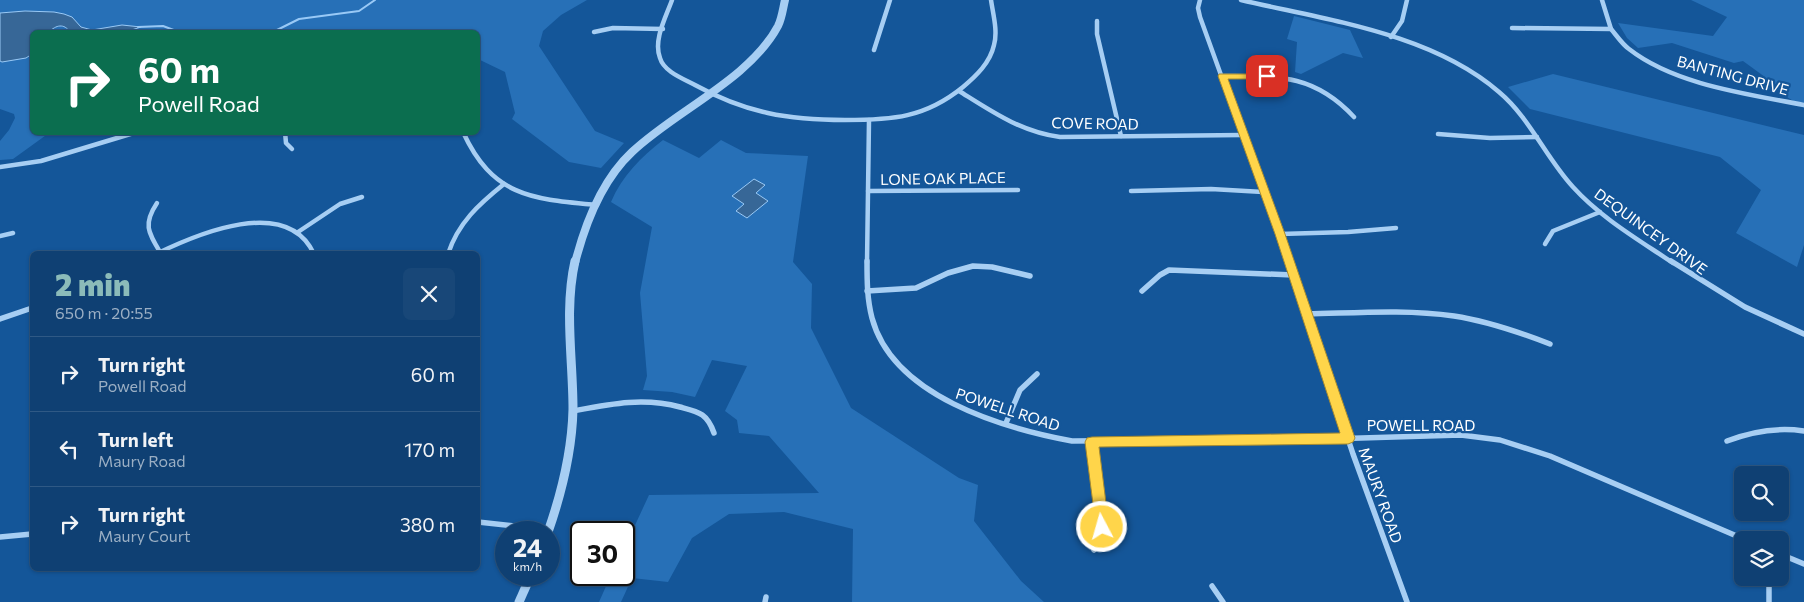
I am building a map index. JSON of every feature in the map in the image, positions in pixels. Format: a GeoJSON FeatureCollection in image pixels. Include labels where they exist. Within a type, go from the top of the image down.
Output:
{"type":"FeatureCollection","features":[{"type":"Feature","properties":{"kind":"street"},"geometry":{"type":"LineString","coordinates":[[672,0],[657,51],[662,64],[672,72],[710,92],[746,108],[775,117],[808,120],[869,120],[912,116],[958,91],[983,68],[992,51],[995,30],[991,0]]}},
{"type":"Feature","properties":{"kind":"street"},"geometry":{"type":"LineString","coordinates":[[551,521],[566,472],[571,444],[570,307],[572,279],[579,248],[596,205],[614,171],[632,150],[744,67],[768,43],[781,21],[785,0]]}},
{"type":"Feature","properties":{"kind":"street"},"geometry":{"type":"LineString","coordinates":[[874,50],[890,0]]}},
{"type":"Feature","properties":{"kind":"street","name":"MAURY ROAD"},"geometry":{"type":"LineString","coordinates":[[1200,0],[1198,12],[1280,234],[1348,438],[1407,602]]}},
{"type":"Feature","properties":{"kind":"street","name":"DEQUINCEY DRIVE"},"geometry":{"type":"LineString","coordinates":[[1241,0],[1391,37],[1452,62],[1486,81],[1515,107],[1571,185],[1600,212],[1736,304],[1804,334]]}},
{"type":"Feature","properties":{"kind":"street"},"geometry":{"type":"LineString","coordinates":[[1391,37],[1404,16],[1407,0]]}},
{"type":"Feature","properties":{"kind":"street","name":"BANTING DRIVE"},"geometry":{"type":"LineString","coordinates":[[1602,0],[1611,29],[1628,48],[1659,67],[1748,94],[1804,105]]}},
{"type":"Feature","properties":{"kind":"street"},"geometry":{"type":"LineString","coordinates":[[1097,21],[1097,34],[1121,136]]}},
{"type":"Feature","properties":{"kind":"street"},"geometry":{"type":"LineString","coordinates":[[594,32],[613,28],[663,29]]}},
{"type":"Feature","properties":{"kind":"street"},"geometry":{"type":"LineString","coordinates":[[1512,28],[1611,29]]}},
{"type":"Feature","properties":{"kind":"street"},"geometry":{"type":"LineString","coordinates":[[1223,76],[1275,77],[1302,81],[1334,96],[1344,104],[1354,117]]}},
{"type":"Feature","properties":{"kind":"street","name":"COVE ROAD"},"geometry":{"type":"LineString","coordinates":[[958,91],[1030,132],[1055,137],[1242,135]]}},
{"type":"Feature","properties":{"kind":"street","name":"POWELL ROAD"},"geometry":{"type":"LineString","coordinates":[[869,120],[868,291],[870,310],[875,328],[885,347],[909,375],[947,402],[974,414],[1050,438],[1092,442],[1461,435],[1500,440],[1577,467],[1734,535]]}},
{"type":"Feature","properties":{"kind":"street"},"geometry":{"type":"LineString","coordinates":[[1438,134],[1490,138],[1537,137]]}},
{"type":"Feature","properties":{"kind":"street"},"geometry":{"type":"LineString","coordinates":[[0,167],[41,160],[127,135]]}},
{"type":"Feature","properties":{"kind":"street"},"geometry":{"type":"LineString","coordinates":[[285,135],[286,143],[292,148]]}},
{"type":"Feature","properties":{"kind":"street"},"geometry":{"type":"LineString","coordinates":[[464,135],[470,151],[478,163],[504,184],[543,199],[596,205]]}},
{"type":"Feature","properties":{"kind":"street"},"geometry":{"type":"LineString","coordinates":[[449,251],[452,240],[465,220],[482,201],[504,184]]}},
{"type":"Feature","properties":{"kind":"street"},"geometry":{"type":"LineString","coordinates":[[1131,191],[1219,189],[1263,192]]}},
{"type":"Feature","properties":{"kind":"street","name":"LONE OAK PLACE"},"geometry":{"type":"LineString","coordinates":[[868,191],[1018,190]]}},
{"type":"Feature","properties":{"kind":"street"},"geometry":{"type":"LineString","coordinates":[[298,232],[340,204],[362,197]]}},
{"type":"Feature","properties":{"kind":"street"},"geometry":{"type":"LineString","coordinates":[[157,203],[148,214],[146,220],[157,251]]}},
{"type":"Feature","properties":{"kind":"street"},"geometry":{"type":"LineString","coordinates":[[1545,244],[1553,231],[1600,212]]}},
{"type":"Feature","properties":{"kind":"street"},"geometry":{"type":"LineString","coordinates":[[162,251],[205,232],[237,224],[267,224],[298,232],[305,238],[312,251]]}},
{"type":"Feature","properties":{"kind":"street"},"geometry":{"type":"LineString","coordinates":[[1280,234],[1348,232],[1396,228]]}},
{"type":"Feature","properties":{"kind":"street"},"geometry":{"type":"LineString","coordinates":[[0,236],[12,233]]}},
{"type":"Feature","properties":{"kind":"street"},"geometry":{"type":"LineString","coordinates":[[868,291],[916,288],[948,273],[973,266],[992,267],[1030,276]]}},
{"type":"Feature","properties":{"kind":"street"},"geometry":{"type":"LineString","coordinates":[[1142,291],[1160,274],[1169,270],[1293,275]]}},
{"type":"Feature","properties":{"kind":"street"},"geometry":{"type":"LineString","coordinates":[[0,320],[30,309]]}},
{"type":"Feature","properties":{"kind":"street"},"geometry":{"type":"LineString","coordinates":[[1307,314],[1399,312],[1439,314],[1490,324],[1550,344]]}},
{"type":"Feature","properties":{"kind":"street"},"geometry":{"type":"LineString","coordinates":[[1006,423],[1018,391],[1023,384],[1037,374]]}},
{"type":"Feature","properties":{"kind":"street"},"geometry":{"type":"LineString","coordinates":[[572,411],[628,401],[661,402],[701,413],[710,422],[714,433]]}},
{"type":"Feature","properties":{"kind":"street"},"geometry":{"type":"LineString","coordinates":[[1728,441],[1760,430],[1786,429],[1804,431]]}},
{"type":"Feature","properties":{"kind":"street"},"geometry":{"type":"LineString","coordinates":[[1092,442],[1102,519],[1100,540],[1094,550]]}},
{"type":"Feature","properties":{"kind":"street"},"geometry":{"type":"LineString","coordinates":[[480,522],[495,524]]}},
{"type":"Feature","properties":{"kind":"street"},"geometry":{"type":"LineString","coordinates":[[0,537],[30,534]]}},
{"type":"Feature","properties":{"kind":"street"},"geometry":{"type":"LineString","coordinates":[[1789,558],[1804,564]]}},
{"type":"Feature","properties":{"kind":"street"},"geometry":{"type":"LineString","coordinates":[[519,602],[526,586]]}},
{"type":"Feature","properties":{"kind":"street"},"geometry":{"type":"LineString","coordinates":[[1212,586],[1223,602]]}},
{"type":"Feature","properties":{"kind":"street"},"geometry":{"type":"LineString","coordinates":[[1769,586],[1769,602]]}},
{"type":"Feature","properties":{"kind":"shaded area"},"geometry":{"type":"Polygon","coordinates":[[[0,0],[587,0],[561,15],[543,31],[539,46],[595,131],[624,143],[601,168],[569,162],[512,119],[515,113],[505,72],[480,60],[480,30],[30,30],[30,135],[46,135],[13,159],[0,160],[0,141],[9,130],[15,118],[14,114],[0,109],[0,0]]]}},
{"type":"Feature","properties":{"kind":"shaded area"},"geometry":{"type":"Polygon","coordinates":[[[1691,0],[1804,0],[1804,108],[1780,91],[1769,89],[1765,77],[1743,61],[1734,63],[1672,43],[1638,48],[1627,38],[1618,23],[1713,36],[1727,17],[1691,0]]]}},
{"type":"Feature","properties":{"kind":"shaded area"},"geometry":{"type":"Polygon","coordinates":[[[25,11],[54,12],[72,17],[81,27],[92,30],[69,30],[60,26],[52,30],[30,30],[30,55],[26,58],[2,62],[0,61],[0,13],[25,11]]]}},
{"type":"Feature","properties":{"kind":"shaded area"},"geometry":{"type":"Polygon","coordinates":[[[1294,16],[1350,30],[1363,58],[1343,53],[1301,74],[1295,72],[1297,42],[1287,39],[1294,16]]]}},
{"type":"Feature","properties":{"kind":"shaded area"},"geometry":{"type":"Polygon","coordinates":[[[122,25],[141,27],[131,30],[92,30],[122,25]]]}},
{"type":"Feature","properties":{"kind":"shaded area"},"geometry":{"type":"Polygon","coordinates":[[[1553,74],[1804,135],[1804,245],[1797,267],[1736,233],[1761,190],[1720,157],[1530,109],[1508,87],[1553,74]]]}},
{"type":"Feature","properties":{"kind":"shaded area"},"geometry":{"type":"Polygon","coordinates":[[[663,140],[699,158],[721,140],[746,153],[808,156],[793,262],[812,284],[811,328],[851,408],[959,478],[978,485],[974,521],[1021,581],[1044,602],[852,602],[853,529],[784,512],[729,514],[692,538],[668,582],[635,578],[635,525],[649,495],[819,493],[769,436],[739,433],[737,420],[725,411],[747,366],[712,360],[695,397],[672,392],[643,390],[647,376],[640,293],[652,227],[611,202],[626,175],[663,140]],[[754,180],[744,204],[768,201],[755,193],[764,185],[754,180]]]}},
{"type":"Feature","properties":{"kind":"shaded area"},"geometry":{"type":"Polygon","coordinates":[[[754,179],[765,185],[756,193],[768,201],[747,218],[736,211],[744,204],[732,196],[754,179]]]}},
{"type":"Feature","properties":{"kind":"shaded area"},"geometry":{"type":"Polygon","coordinates":[[[606,586],[628,586],[621,602],[599,602],[606,586]]]}},
{"type":"Feature","properties":{"kind":"waterway"},"geometry":{"type":"LineString","coordinates":[[277,30],[299,19],[359,11],[375,0]]}},
{"type":"Feature","properties":{"kind":"waterway"},"geometry":{"type":"LineString","coordinates":[[138,27],[163,26],[174,30]]}},
{"type":"Feature","properties":{"kind":"route"},"geometry":{"type":"LineString","coordinates":[[1102,527],[1092,442],[1348,438],[1280,234],[1242,135],[1223,76],[1267,76]]}}]}
